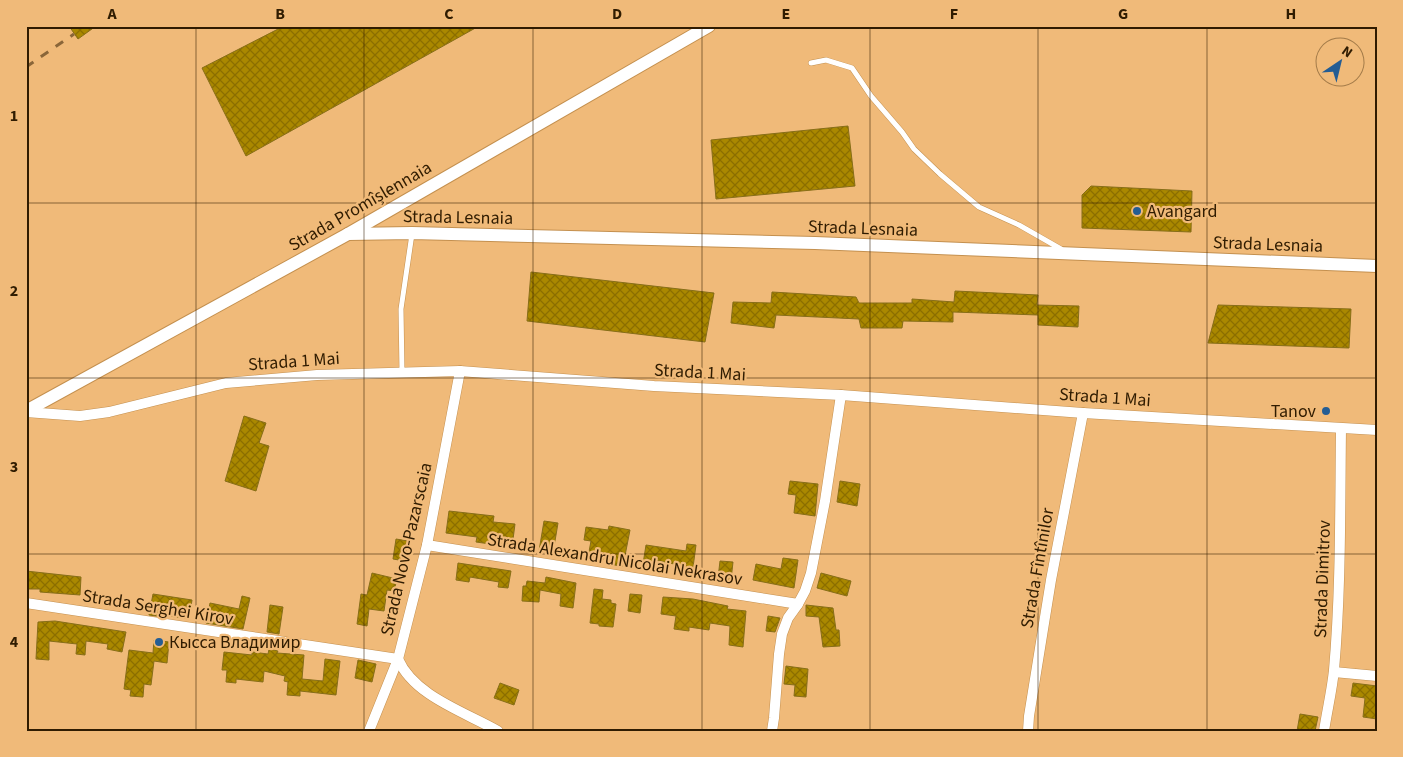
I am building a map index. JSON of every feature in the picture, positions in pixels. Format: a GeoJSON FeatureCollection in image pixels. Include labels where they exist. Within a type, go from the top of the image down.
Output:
{"type":"FeatureCollection","features":[{"type":"Feature","properties":{"kind":"street","name":"Strada Promîșlennaia"},"geometry":{"type":"LineString","coordinates":[[26,411],[348,234],[709,26]]}},
{"type":"Feature","properties":{"kind":"street","name":"Strada Lesnaia"},"geometry":{"type":"LineString","coordinates":[[348,234],[412,233],[815,243],[1377,266]]}},
{"type":"Feature","properties":{"kind":"street","name":"Strada 1 Mai"},"geometry":{"type":"LineString","coordinates":[[26,411],[80,416],[109,412],[226,383],[317,375],[460,371],[654,386],[841,395],[1083,413],[1377,430]]}},
{"type":"Feature","properties":{"kind":"street","name":"Strada Novo-Pazarscaia"},"geometry":{"type":"LineString","coordinates":[[369,731],[398,659],[426,545],[460,371]]}},
{"type":"Feature","properties":{"kind":"street"},"geometry":{"type":"LineString","coordinates":[[772,731],[782,634],[788,618],[798,604],[811,573],[825,501],[841,395]]}},
{"type":"Feature","properties":{"kind":"street","name":"Strada Fîntînilor"},"geometry":{"type":"LineString","coordinates":[[1028,731],[1051,580],[1083,413]]}},
{"type":"Feature","properties":{"kind":"street","name":"Strada Dimitrov"},"geometry":{"type":"LineString","coordinates":[[1324,731],[1334,672],[1340,555],[1341,429]]}},
{"type":"Feature","properties":{"kind":"street","name":"Strada Alexandru Nicolai Nekrasov"},"geometry":{"type":"LineString","coordinates":[[426,545],[798,604]]}},
{"type":"Feature","properties":{"kind":"street","name":"Strada Serghei Kirov"},"geometry":{"type":"LineString","coordinates":[[26,603],[398,659]]}},
{"type":"Feature","properties":{"kind":"street"},"geometry":{"type":"LineString","coordinates":[[398,659],[403,671],[412,681],[430,694],[498,731]]}},
{"type":"Feature","properties":{"kind":"street"},"geometry":{"type":"LineString","coordinates":[[1334,672],[1377,676]]}},
{"type":"Feature","properties":{"kind":"street"},"geometry":{"type":"LineString","coordinates":[[1029,716],[1036,731]]}},
{"type":"Feature","properties":{"kind":"lane"},"geometry":{"type":"LineString","coordinates":[[811,63],[826,60],[852,68],[871,96],[914,149],[940,174],[979,206],[1019,225],[1067,253]]}},
{"type":"Feature","properties":{"kind":"lane"},"geometry":{"type":"LineString","coordinates":[[402,372],[401,309],[412,233]]}},
{"type":"Feature","properties":{"kind":"building"},"geometry":{"type":"Polygon","coordinates":[[[69,26],[96,26],[78,39],[69,26]]]}},
{"type":"Feature","properties":{"kind":"building"},"geometry":{"type":"Polygon","coordinates":[[[284,26],[479,26],[246,156],[202,68],[284,26]]]}},
{"type":"Feature","properties":{"kind":"building"},"geometry":{"type":"Polygon","coordinates":[[[848,126],[855,186],[716,199],[711,140],[848,126]]]}},
{"type":"Feature","properties":{"kind":"building","name":"Avangard"},"geometry":{"type":"Polygon","coordinates":[[[1091,186],[1192,191],[1191,232],[1082,228],[1082,195],[1091,186]]]}},
{"type":"Feature","properties":{"kind":"building"},"geometry":{"type":"Polygon","coordinates":[[[531,272],[714,293],[705,342],[527,321],[531,272]]]}},
{"type":"Feature","properties":{"kind":"building"},"geometry":{"type":"Polygon","coordinates":[[[955,291],[1038,295],[1037,305],[1079,306],[1078,327],[1038,325],[1038,315],[953,312],[953,322],[903,321],[902,328],[861,328],[859,319],[776,315],[774,328],[731,323],[733,302],[771,303],[772,292],[856,297],[859,303],[912,303],[912,299],[954,302],[955,291]]]}},
{"type":"Feature","properties":{"kind":"building"},"geometry":{"type":"Polygon","coordinates":[[[1218,305],[1351,309],[1349,348],[1208,343],[1218,305]]]}},
{"type":"Feature","properties":{"kind":"building"},"geometry":{"type":"Polygon","coordinates":[[[244,416],[266,423],[259,443],[269,446],[256,491],[225,481],[244,416]]]}},
{"type":"Feature","properties":{"kind":"building"},"geometry":{"type":"Polygon","coordinates":[[[790,481],[818,484],[815,516],[794,513],[796,495],[788,494],[790,481]]]}},
{"type":"Feature","properties":{"kind":"building"},"geometry":{"type":"Polygon","coordinates":[[[840,481],[860,484],[857,506],[837,502],[840,481]]]}},
{"type":"Feature","properties":{"kind":"building"},"geometry":{"type":"Polygon","coordinates":[[[449,511],[494,516],[493,522],[515,524],[512,547],[476,542],[477,537],[446,533],[449,511]]]}},
{"type":"Feature","properties":{"kind":"building"},"geometry":{"type":"Polygon","coordinates":[[[544,521],[558,523],[553,553],[539,551],[544,521]]]}},
{"type":"Feature","properties":{"kind":"building"},"geometry":{"type":"Polygon","coordinates":[[[609,526],[630,530],[623,566],[614,565],[615,561],[588,557],[591,541],[584,540],[586,527],[608,530],[609,526]]]}},
{"type":"Feature","properties":{"kind":"building"},"geometry":{"type":"Polygon","coordinates":[[[396,539],[408,541],[405,561],[393,559],[396,539]]]}},
{"type":"Feature","properties":{"kind":"building"},"geometry":{"type":"Polygon","coordinates":[[[687,544],[696,545],[692,575],[678,573],[679,565],[655,560],[654,566],[643,564],[646,545],[686,551],[687,544]]]}},
{"type":"Feature","properties":{"kind":"building"},"geometry":{"type":"Polygon","coordinates":[[[783,558],[798,560],[794,588],[753,580],[756,564],[781,569],[783,558]]]}},
{"type":"Feature","properties":{"kind":"building"},"geometry":{"type":"Polygon","coordinates":[[[720,561],[733,562],[731,580],[718,578],[720,561]]]}},
{"type":"Feature","properties":{"kind":"building"},"geometry":{"type":"Polygon","coordinates":[[[458,563],[511,571],[508,588],[498,587],[499,582],[470,577],[469,582],[456,580],[458,563]]]}},
{"type":"Feature","properties":{"kind":"building"},"geometry":{"type":"Polygon","coordinates":[[[26,571],[81,577],[80,595],[40,592],[40,589],[26,589],[26,571]]]}},
{"type":"Feature","properties":{"kind":"building"},"geometry":{"type":"Polygon","coordinates":[[[372,573],[397,579],[394,591],[387,590],[384,611],[369,609],[367,626],[357,624],[361,594],[367,595],[372,573]]]}},
{"type":"Feature","properties":{"kind":"building"},"geometry":{"type":"Polygon","coordinates":[[[821,573],[851,581],[847,596],[817,588],[821,573]]]}},
{"type":"Feature","properties":{"kind":"building"},"geometry":{"type":"Polygon","coordinates":[[[546,577],[576,583],[573,608],[560,606],[561,594],[540,590],[539,602],[522,601],[523,586],[526,586],[527,581],[545,583],[546,577]]]}},
{"type":"Feature","properties":{"kind":"building"},"geometry":{"type":"Polygon","coordinates":[[[594,589],[603,590],[602,599],[611,600],[611,603],[616,604],[613,627],[590,623],[594,589]]]}},
{"type":"Feature","properties":{"kind":"building"},"geometry":{"type":"Polygon","coordinates":[[[153,594],[192,600],[189,619],[149,615],[153,594]]]}},
{"type":"Feature","properties":{"kind":"building"},"geometry":{"type":"Polygon","coordinates":[[[630,594],[642,595],[640,613],[628,611],[630,594]]]}},
{"type":"Feature","properties":{"kind":"building"},"geometry":{"type":"Polygon","coordinates":[[[242,596],[250,598],[243,629],[206,623],[210,603],[239,609],[242,596]]]}},
{"type":"Feature","properties":{"kind":"building"},"geometry":{"type":"Polygon","coordinates":[[[663,597],[693,599],[728,606],[727,609],[746,611],[743,647],[729,645],[730,626],[710,623],[709,630],[689,627],[689,631],[674,629],[676,616],[661,614],[663,597]]]}},
{"type":"Feature","properties":{"kind":"building"},"geometry":{"type":"Polygon","coordinates":[[[270,605],[283,607],[279,634],[267,632],[270,605]]]}},
{"type":"Feature","properties":{"kind":"building"},"geometry":{"type":"Polygon","coordinates":[[[806,605],[833,608],[836,630],[839,630],[840,646],[823,647],[819,617],[806,616],[806,605]]]}},
{"type":"Feature","properties":{"kind":"building"},"geometry":{"type":"Polygon","coordinates":[[[768,616],[780,618],[775,632],[766,631],[768,616]]]}},
{"type":"Feature","properties":{"kind":"building"},"geometry":{"type":"Polygon","coordinates":[[[55,621],[126,632],[122,652],[107,649],[108,644],[86,641],[85,655],[76,654],[77,644],[49,641],[49,660],[36,659],[38,622],[55,621]]]}},
{"type":"Feature","properties":{"kind":"building"},"geometry":{"type":"Polygon","coordinates":[[[154,640],[169,642],[167,663],[154,661],[151,685],[144,684],[143,697],[130,696],[131,690],[124,689],[129,650],[153,653],[154,640]]]}},
{"type":"Feature","properties":{"kind":"building"},"geometry":{"type":"Polygon","coordinates":[[[269,649],[278,651],[277,653],[304,655],[302,679],[323,681],[325,659],[340,661],[336,695],[300,691],[300,696],[287,695],[288,682],[284,681],[285,676],[264,671],[263,682],[236,679],[236,683],[226,682],[227,670],[222,670],[224,652],[252,655],[252,652],[268,654],[269,649]]]}},
{"type":"Feature","properties":{"kind":"building"},"geometry":{"type":"Polygon","coordinates":[[[358,660],[376,664],[372,682],[355,678],[358,660]]]}},
{"type":"Feature","properties":{"kind":"building"},"geometry":{"type":"Polygon","coordinates":[[[786,666],[808,669],[806,697],[794,696],[795,685],[784,684],[786,666]]]}},
{"type":"Feature","properties":{"kind":"building"},"geometry":{"type":"Polygon","coordinates":[[[500,683],[519,690],[514,705],[494,698],[500,683]]]}},
{"type":"Feature","properties":{"kind":"building"},"geometry":{"type":"Polygon","coordinates":[[[1353,683],[1377,686],[1377,719],[1363,717],[1365,698],[1351,696],[1353,683]]]}},
{"type":"Feature","properties":{"kind":"building"},"geometry":{"type":"Polygon","coordinates":[[[1300,714],[1318,717],[1315,731],[1297,731],[1300,714]]]}},
{"type":"Feature","properties":{"kind":"railway"},"geometry":{"type":"LineString","coordinates":[[26,67],[74,34]]}},
{"type":"Feature","properties":{"kind":"place","name":"Avangard"},"geometry":{"type":"Point","coordinates":[1137,211]}},
{"type":"Feature","properties":{"kind":"place","name":"Tanov"},"geometry":{"type":"Point","coordinates":[1326,411]}},
{"type":"Feature","properties":{"kind":"place","name":"Кысса Владимир"},"geometry":{"type":"Point","coordinates":[159,642]}}]}
